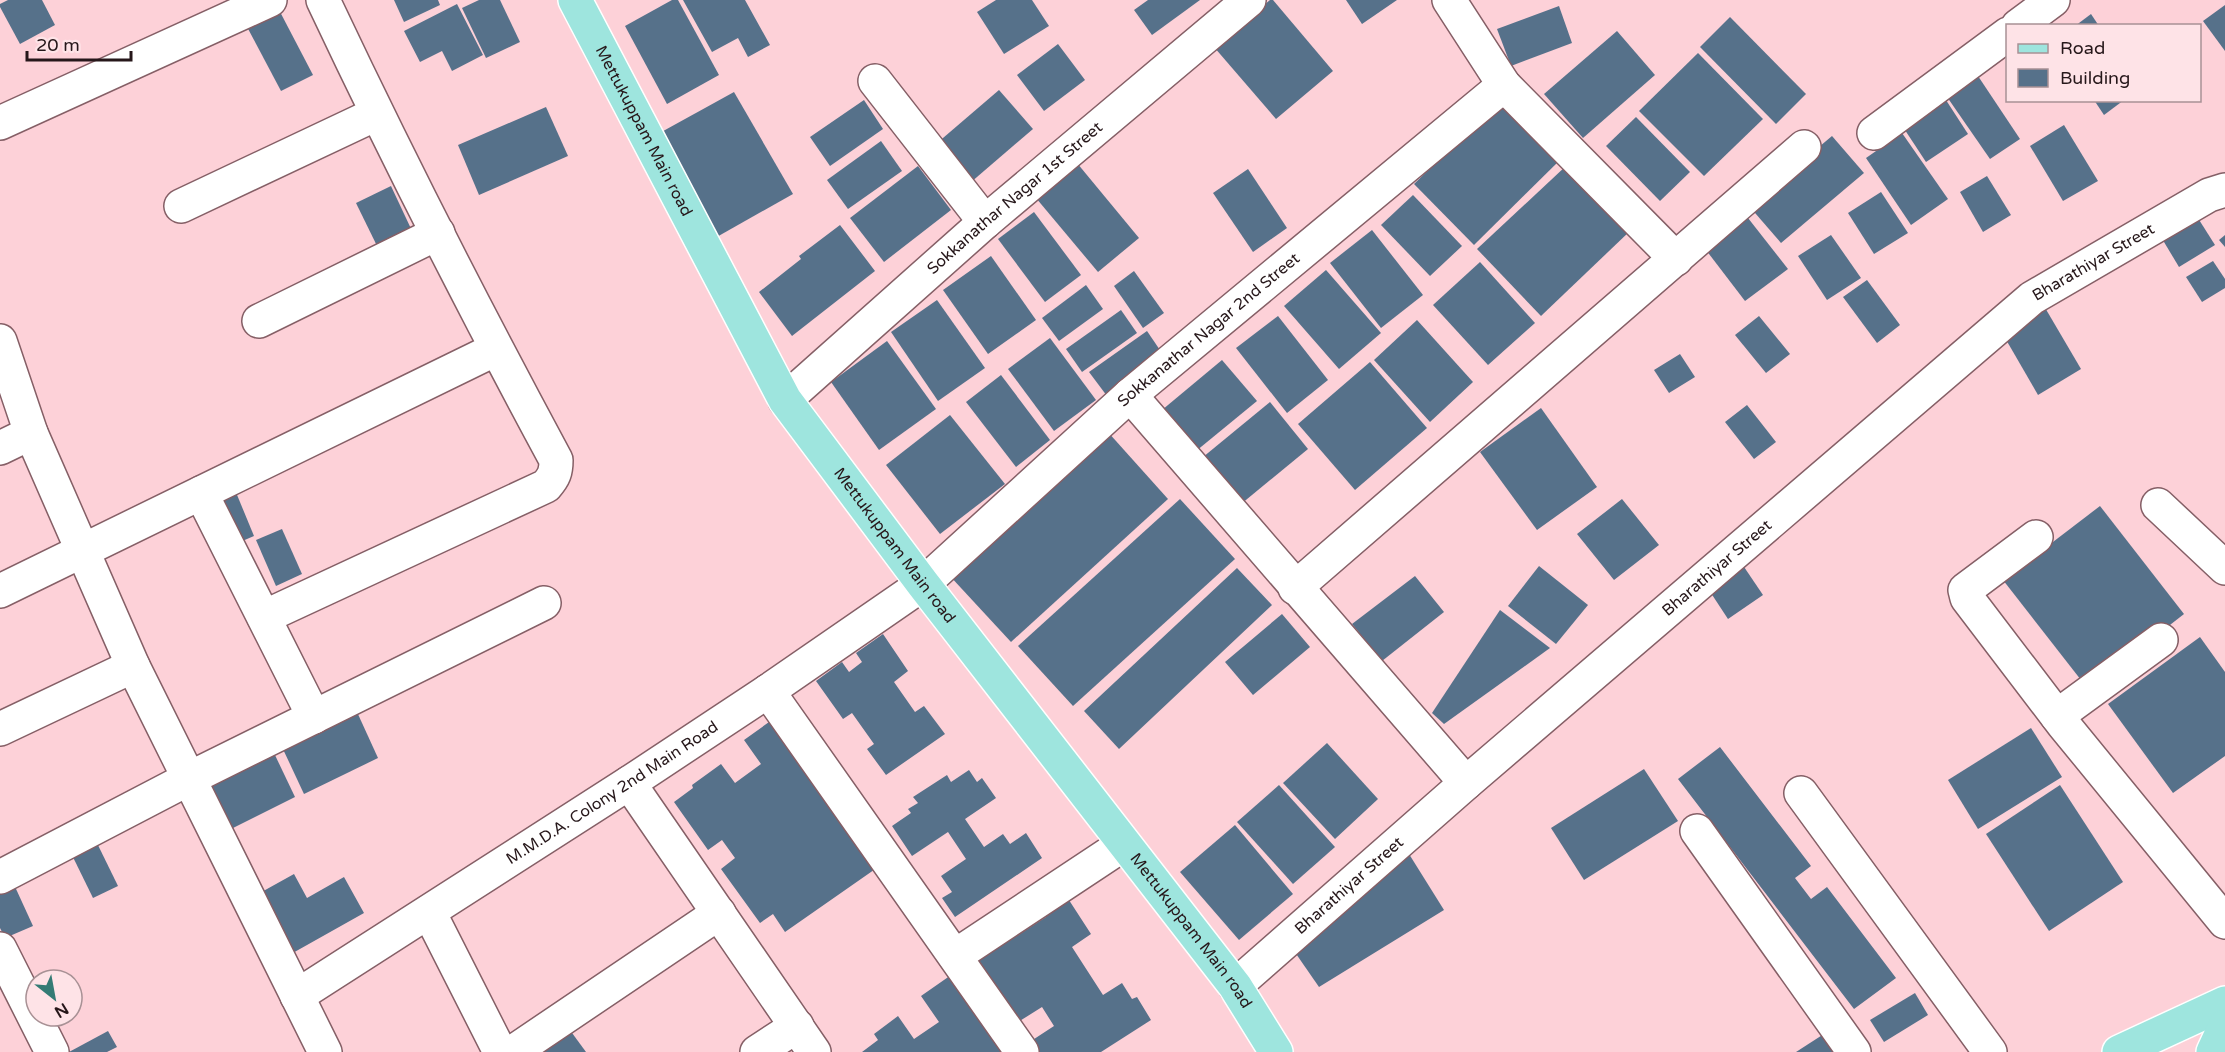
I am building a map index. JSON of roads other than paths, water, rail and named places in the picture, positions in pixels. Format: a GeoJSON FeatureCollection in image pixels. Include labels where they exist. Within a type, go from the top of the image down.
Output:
{"type":"FeatureCollection","features":[{"type":"Feature","properties":{"kind":"main road","name":"Mettukuppam Main road"},"geometry":{"type":"LineString","coordinates":[[583,2],[785,400],[923,584],[1234,986],[1276,1052]]}},
{"type":"Feature","properties":{"kind":"main road"},"geometry":{"type":"LineString","coordinates":[[2120,1052],[2225,1003]]}},
{"type":"Feature","properties":{"kind":"main road"},"geometry":{"type":"LineString","coordinates":[[2213,1052],[2225,1026]]}},
{"type":"Feature","properties":{"kind":"street"},"geometry":{"type":"LineString","coordinates":[[0,123],[270,0]]}},
{"type":"Feature","properties":{"kind":"street"},"geometry":{"type":"LineString","coordinates":[[264,617],[546,486],[553,478],[556,460],[496,349],[376,114],[323,0]]}},
{"type":"Feature","properties":{"kind":"street","name":"Sokkanathar Nagar 1st Street"},"geometry":{"type":"LineString","coordinates":[[785,400],[985,222],[1249,0]]}},
{"type":"Feature","properties":{"kind":"street"},"geometry":{"type":"LineString","coordinates":[[1449,0],[1504,85],[1676,259]]}},
{"type":"Feature","properties":{"kind":"street"},"geometry":{"type":"LineString","coordinates":[[2021,24],[2053,0]]}},
{"type":"Feature","properties":{"kind":"street"},"geometry":{"type":"LineString","coordinates":[[1874,133],[2006,35]]}},
{"type":"Feature","properties":{"kind":"street"},"geometry":{"type":"LineString","coordinates":[[875,81],[985,222]]}},
{"type":"Feature","properties":{"kind":"street","name":"Sokkanathar Nagar 2nd Street"},"geometry":{"type":"LineString","coordinates":[[923,584],[1130,395],[1504,85]]}},
{"type":"Feature","properties":{"kind":"street"},"geometry":{"type":"LineString","coordinates":[[181,206],[376,114]]}},
{"type":"Feature","properties":{"kind":"street"},"geometry":{"type":"LineString","coordinates":[[1295,588],[1804,147]]}},
{"type":"Feature","properties":{"kind":"street","name":"Bharathiyar Street"},"geometry":{"type":"LineString","coordinates":[[1234,986],[1466,783],[2032,298],[2209,195],[2225,190]]}},
{"type":"Feature","properties":{"kind":"street"},"geometry":{"type":"LineString","coordinates":[[259,321],[438,233]]}},
{"type":"Feature","properties":{"kind":"street"},"geometry":{"type":"LineString","coordinates":[[0,341],[32,433],[133,666],[325,1052]]}},
{"type":"Feature","properties":{"kind":"street"},"geometry":{"type":"LineString","coordinates":[[0,591],[496,349]]}},
{"type":"Feature","properties":{"kind":"street"},"geometry":{"type":"LineString","coordinates":[[1130,395],[1466,783]]}},
{"type":"Feature","properties":{"kind":"street"},"geometry":{"type":"LineString","coordinates":[[0,448],[32,433]]}},
{"type":"Feature","properties":{"kind":"street"},"geometry":{"type":"LineString","coordinates":[[201,493],[314,717]]}},
{"type":"Feature","properties":{"kind":"street"},"geometry":{"type":"LineString","coordinates":[[2158,505],[2225,568]]}},
{"type":"Feature","properties":{"kind":"street"},"geometry":{"type":"LineString","coordinates":[[2036,537],[1965,590],[1966,598],[2057,716],[2225,922]]}},
{"type":"Feature","properties":{"kind":"street","name":"M.M.D.A. Colony 2nd Main Road"},"geometry":{"type":"LineString","coordinates":[[297,996],[629,783],[923,584]]}},
{"type":"Feature","properties":{"kind":"street"},"geometry":{"type":"LineString","coordinates":[[0,877],[188,779],[544,603]]}},
{"type":"Feature","properties":{"kind":"street"},"geometry":{"type":"LineString","coordinates":[[2057,716],[2161,640]]}},
{"type":"Feature","properties":{"kind":"street"},"geometry":{"type":"LineString","coordinates":[[0,729],[133,666]]}},
{"type":"Feature","properties":{"kind":"street"},"geometry":{"type":"LineString","coordinates":[[768,691],[1022,1052]]}},
{"type":"Feature","properties":{"kind":"street"},"geometry":{"type":"LineString","coordinates":[[629,783],[806,1039],[757,1052]]}},
{"type":"Feature","properties":{"kind":"street"},"geometry":{"type":"LineString","coordinates":[[1801,793],[1990,1052]]}},
{"type":"Feature","properties":{"kind":"street"},"geometry":{"type":"LineString","coordinates":[[1697,831],[1854,1052]]}},
{"type":"Feature","properties":{"kind":"street"},"geometry":{"type":"LineString","coordinates":[[955,956],[1124,844]]}},
{"type":"Feature","properties":{"kind":"street"},"geometry":{"type":"LineString","coordinates":[[429,912],[500,1052]]}},
{"type":"Feature","properties":{"kind":"street"},"geometry":{"type":"LineString","coordinates":[[513,1052],[719,913]]}},
{"type":"Feature","properties":{"kind":"street"},"geometry":{"type":"LineString","coordinates":[[0,949],[52,1052]]}}]}
